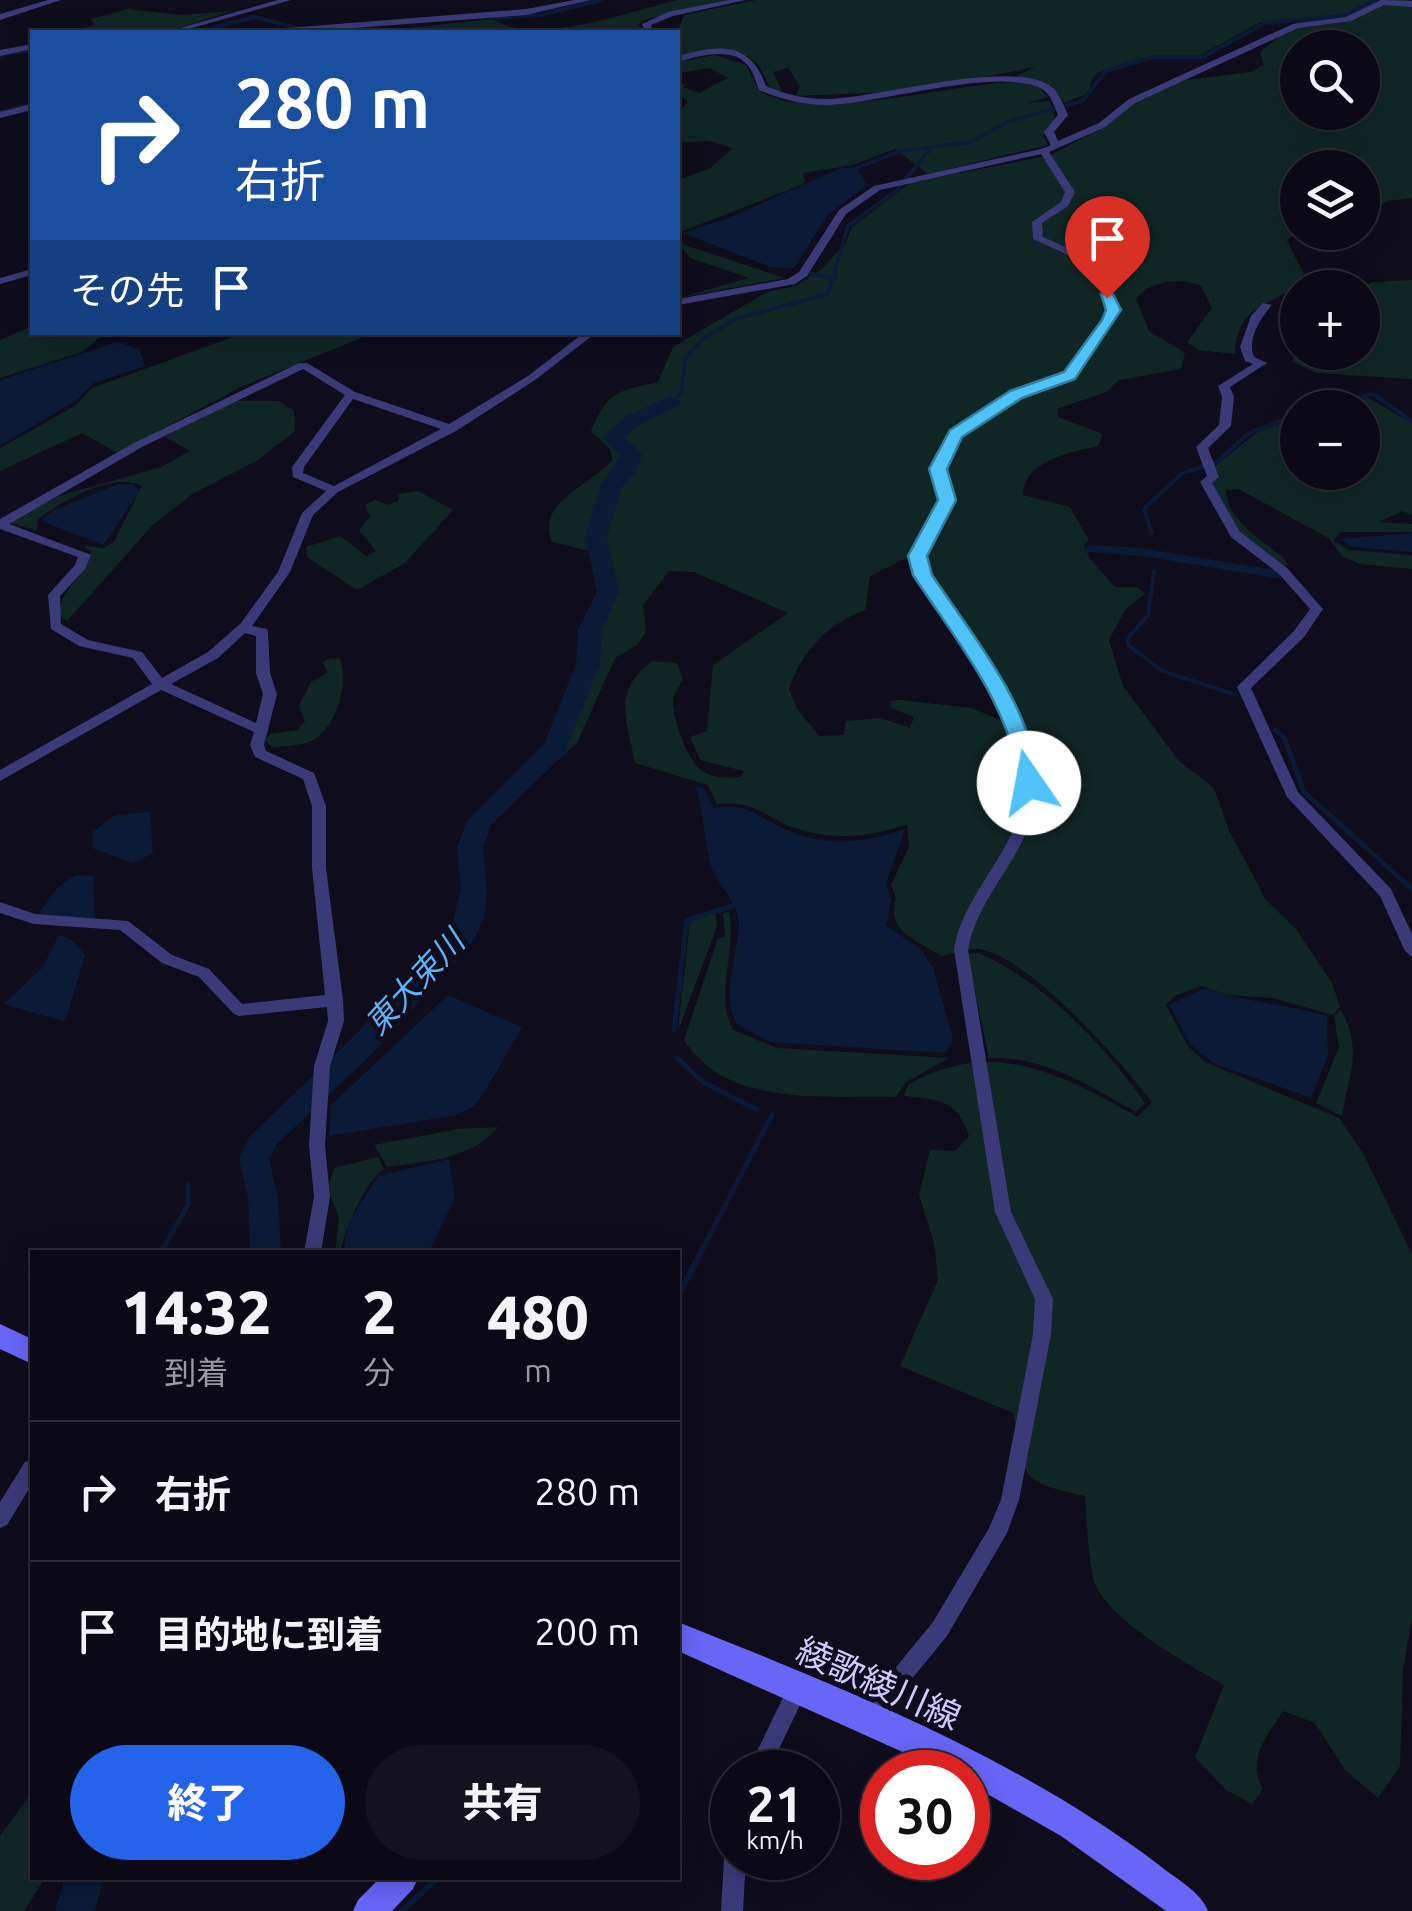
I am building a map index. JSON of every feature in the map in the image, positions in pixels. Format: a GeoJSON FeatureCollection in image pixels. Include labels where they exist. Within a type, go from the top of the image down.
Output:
{"type":"FeatureCollection","features":[{"type":"Feature","properties":{"kind":"main road"},"geometry":{"type":"LineString","coordinates":[[0,1336],[30,1351]]}},
{"type":"Feature","properties":{"kind":"main road","name":"綾歌綾川線"},"geometry":{"type":"LineString","coordinates":[[680,1637],[944,1752],[1051,1808],[1148,1874],[1192,1911]]}},
{"type":"Feature","properties":{"kind":"main road"},"geometry":{"type":"LineString","coordinates":[[368,1911],[400,1880]]}},
{"type":"Feature","properties":{"kind":"street"},"geometry":{"type":"LineString","coordinates":[[0,17],[57,0]]}},
{"type":"Feature","properties":{"kind":"street"},"geometry":{"type":"LineString","coordinates":[[177,30],[287,0]]}},
{"type":"Feature","properties":{"kind":"street"},"geometry":{"type":"LineString","coordinates":[[300,30],[526,12],[586,0]]}},
{"type":"Feature","properties":{"kind":"street"},"geometry":{"type":"LineString","coordinates":[[648,30],[646,24],[671,14],[742,0]]}},
{"type":"Feature","properties":{"kind":"street"},"geometry":{"type":"LineString","coordinates":[[680,302],[791,282],[803,274],[842,212],[877,188],[1050,148],[1102,124],[1132,101],[1296,26],[1348,19],[1383,2],[1412,4]]}},
{"type":"Feature","properties":{"kind":"street"},"geometry":{"type":"LineString","coordinates":[[0,53],[30,47]]}},
{"type":"Feature","properties":{"kind":"street"},"geometry":{"type":"LineString","coordinates":[[680,59],[708,53],[744,58],[752,63],[762,88],[794,99],[894,96],[1015,78],[1046,87],[1059,106],[1062,120],[1049,132],[1050,148],[1070,192],[1065,204],[1037,222],[1038,239],[1110,271],[1107,298],[1114,310],[1070,376],[1016,394],[956,434],[940,457],[947,500],[918,556],[923,575],[998,688],[1026,754],[1028,803],[1001,868],[962,933],[961,950],[1003,1212],[1044,1298],[1042,1334],[1010,1500],[997,1534],[940,1629],[890,1690],[875,1721]]}},
{"type":"Feature","properties":{"kind":"street"},"geometry":{"type":"LineString","coordinates":[[0,115],[30,108]]}},
{"type":"Feature","properties":{"kind":"street"},"geometry":{"type":"LineString","coordinates":[[0,282],[30,273]]}},
{"type":"Feature","properties":{"kind":"street"},"geometry":{"type":"LineString","coordinates":[[1267,305],[1256,316],[1245,347],[1249,359],[1262,363],[1224,386],[1228,397],[1225,426],[1202,447],[1213,477],[1206,482],[1235,534],[1283,571],[1318,609],[1299,634],[1244,687],[1292,794],[1386,893],[1412,951]]}},
{"type":"Feature","properties":{"kind":"street"},"geometry":{"type":"LineString","coordinates":[[0,776],[213,655],[246,626],[284,572],[308,513],[334,490],[452,429],[558,361],[588,335]]}},
{"type":"Feature","properties":{"kind":"street"},"geometry":{"type":"LineString","coordinates":[[0,524],[138,444],[303,365],[350,394],[452,429]]}},
{"type":"Feature","properties":{"kind":"street"},"geometry":{"type":"LineString","coordinates":[[334,490],[296,474],[350,394]]}},
{"type":"Feature","properties":{"kind":"street"},"geometry":{"type":"LineString","coordinates":[[0,524],[85,555],[81,566],[54,595],[56,626],[84,643],[137,655],[159,684],[260,730]]}},
{"type":"Feature","properties":{"kind":"street"},"geometry":{"type":"LineString","coordinates":[[246,626],[251,632],[262,632],[263,673],[270,694],[260,730],[260,754],[309,776],[317,796],[319,868],[336,1021],[322,1072],[318,1146],[322,1197],[312,1250]]}},
{"type":"Feature","properties":{"kind":"street"},"geometry":{"type":"LineString","coordinates":[[0,906],[34,919],[124,925],[167,959],[204,973],[239,1010],[335,1000]]}},
{"type":"Feature","properties":{"kind":"street"},"geometry":{"type":"LineString","coordinates":[[0,1519],[30,1471]]}},
{"type":"Feature","properties":{"kind":"street"},"geometry":{"type":"LineString","coordinates":[[768,1750],[798,1688]]}},
{"type":"Feature","properties":{"kind":"street"},"geometry":{"type":"LineString","coordinates":[[732,1911],[734,1880]]}},
{"type":"Feature","properties":{"kind":"green space"},"geometry":{"type":"Polygon","coordinates":[[[678,0],[730,0],[647,19],[638,24],[642,30],[389,30],[492,19],[511,27],[558,28],[678,0]]]}},
{"type":"Feature","properties":{"kind":"green space"},"geometry":{"type":"Polygon","coordinates":[[[756,0],[1412,0],[1412,198],[1387,201],[1380,207],[1380,150],[1280,150],[1280,250],[1292,250],[1302,270],[1280,270],[1280,296],[1244,322],[1235,354],[1198,350],[1187,342],[1212,308],[1201,286],[1166,282],[1142,293],[1136,299],[1149,331],[1185,353],[1181,369],[1119,380],[1106,392],[1057,409],[1058,417],[1103,434],[1098,446],[1040,466],[1026,483],[1023,495],[1070,507],[1089,540],[1084,545],[1090,559],[1115,587],[1137,587],[1145,594],[1125,610],[1109,640],[1123,686],[1179,761],[1214,788],[1229,831],[1266,900],[1296,929],[1332,983],[1340,1007],[1333,1015],[1273,998],[1227,995],[1202,986],[1176,995],[1166,1005],[1187,1045],[1205,1062],[1339,1118],[1363,1153],[1412,1254],[1412,1617],[1403,1670],[1400,1766],[1378,1798],[1346,1771],[1315,1723],[1283,1711],[1257,1758],[1263,1789],[1252,1804],[1226,1790],[1195,1757],[1224,1685],[1138,1631],[1108,1604],[1098,1590],[1090,1559],[1085,1496],[1046,1486],[1028,1474],[1013,1413],[900,1366],[938,1280],[934,1242],[919,1195],[930,1150],[955,1151],[969,1136],[953,1108],[904,1096],[908,1085],[968,1063],[997,1062],[1053,1075],[1137,1117],[1152,1102],[1073,1014],[1023,971],[1000,956],[979,949],[941,956],[899,927],[891,885],[909,847],[907,825],[853,836],[813,833],[786,825],[752,807],[717,804],[708,785],[635,763],[626,719],[626,695],[639,673],[652,661],[677,663],[683,680],[674,696],[674,710],[691,757],[710,775],[741,777],[744,771],[700,760],[690,737],[707,731],[713,665],[788,613],[694,572],[669,571],[643,605],[646,632],[637,645],[615,658],[577,743],[551,766],[595,661],[595,632],[614,597],[594,552],[552,542],[549,528],[558,506],[613,459],[609,448],[591,431],[609,400],[623,391],[658,382],[673,347],[767,292],[795,286],[822,269],[846,242],[852,227],[910,183],[1051,155],[1110,123],[1135,102],[1186,80],[1251,72],[1264,65],[1260,53],[1280,36],[1280,130],[1380,130],[1380,30],[1287,30],[1300,19],[1261,22],[1199,56],[1154,55],[1103,70],[1092,78],[1089,93],[1064,103],[1051,86],[1017,76],[1035,67],[914,91],[796,96],[800,86],[788,68],[773,72],[782,90],[778,93],[747,56],[728,51],[680,56],[684,15],[756,0]],[[908,557],[870,576],[865,610],[839,623],[818,640],[801,662],[789,689],[797,709],[819,736],[844,735],[846,721],[881,718],[910,728],[914,717],[891,708],[890,701],[900,700],[972,708],[1005,722],[1018,719],[1001,683],[922,562],[908,557]]]}},
{"type":"Feature","properties":{"kind":"green space"},"geometry":{"type":"Polygon","coordinates":[[[128,9],[181,15],[233,11],[172,30],[73,30],[95,25],[91,19],[128,9]]]}},
{"type":"Feature","properties":{"kind":"green space"},"geometry":{"type":"Polygon","coordinates":[[[715,55],[746,65],[758,89],[780,100],[811,104],[1024,82],[1038,87],[1048,97],[1028,103],[1050,101],[1055,120],[1043,136],[1048,145],[928,174],[895,149],[853,165],[803,173],[805,182],[801,185],[680,232],[680,179],[711,168],[733,148],[709,141],[680,143],[680,112],[688,101],[680,96],[680,85],[689,83],[683,87],[699,93],[728,78],[710,68],[680,73],[680,62],[715,55]]]}},
{"type":"Feature","properties":{"kind":"green space"},"geometry":{"type":"Polygon","coordinates":[[[680,244],[784,278],[680,298],[749,278],[690,258],[680,244]]]}},
{"type":"Feature","properties":{"kind":"green space"},"geometry":{"type":"Polygon","coordinates":[[[1412,280],[1412,379],[1309,370],[1380,370],[1380,282],[1412,280]]]}},
{"type":"Feature","properties":{"kind":"green space"},"geometry":{"type":"Polygon","coordinates":[[[30,327],[30,335],[103,335],[82,352],[0,378],[0,340],[30,327]]]}},
{"type":"Feature","properties":{"kind":"green space"},"geometry":{"type":"Polygon","coordinates":[[[238,335],[363,335],[243,386],[117,453],[82,433],[0,471],[0,448],[75,406],[92,388],[238,335]]]}},
{"type":"Feature","properties":{"kind":"green space"},"geometry":{"type":"Polygon","coordinates":[[[235,401],[279,401],[294,411],[295,431],[258,460],[192,494],[152,526],[67,621],[59,615],[64,597],[88,561],[91,552],[84,546],[103,548],[114,542],[142,486],[117,482],[88,490],[38,519],[37,531],[8,522],[59,496],[161,467],[190,451],[164,437],[235,401]]]}},
{"type":"Feature","properties":{"kind":"green space"},"geometry":{"type":"Polygon","coordinates":[[[1380,405],[1412,423],[1412,515],[1402,511],[1379,522],[1412,524],[1412,532],[1340,532],[1334,541],[1349,550],[1412,555],[1412,569],[1360,564],[1342,556],[1328,538],[1239,489],[1226,490],[1238,520],[1289,565],[1284,566],[1241,534],[1212,484],[1218,476],[1215,466],[1259,431],[1280,424],[1280,490],[1380,490],[1380,405]]]}},
{"type":"Feature","properties":{"kind":"green space"},"geometry":{"type":"Polygon","coordinates":[[[418,491],[453,510],[405,563],[357,590],[307,557],[306,547],[340,536],[366,556],[376,551],[359,530],[370,517],[365,505],[375,500],[387,505],[398,501],[399,494],[418,491]]]}},
{"type":"Feature","properties":{"kind":"green space"},"geometry":{"type":"Polygon","coordinates":[[[340,659],[343,681],[339,704],[329,725],[309,742],[272,747],[265,740],[270,734],[298,730],[305,721],[299,706],[311,682],[328,672],[323,662],[340,659]]]}},
{"type":"Feature","properties":{"kind":"green space"},"geometry":{"type":"Polygon","coordinates":[[[729,912],[725,1002],[733,1030],[777,1048],[949,1058],[906,1082],[896,1097],[780,1094],[726,1078],[703,1062],[684,1040],[718,938],[725,937],[723,913],[729,912]]]}},
{"type":"Feature","properties":{"kind":"green space"},"geometry":{"type":"Polygon","coordinates":[[[715,913],[717,926],[678,1031],[690,921],[715,913]]]}},
{"type":"Feature","properties":{"kind":"green space"},"geometry":{"type":"Polygon","coordinates":[[[979,953],[1028,981],[1072,1018],[1145,1103],[1136,1112],[1047,1067],[989,1058],[967,954],[979,953]]]}},
{"type":"Feature","properties":{"kind":"green space"},"geometry":{"type":"Polygon","coordinates":[[[1341,1010],[1353,1050],[1342,1116],[1316,1103],[1339,1047],[1334,1016],[1341,1010]]]}},
{"type":"Feature","properties":{"kind":"green space"},"geometry":{"type":"Polygon","coordinates":[[[498,1127],[461,1153],[417,1163],[387,1167],[374,1145],[458,1129],[498,1127]]]}},
{"type":"Feature","properties":{"kind":"green space"},"geometry":{"type":"Polygon","coordinates":[[[378,1157],[384,1169],[362,1195],[341,1250],[335,1250],[339,1218],[328,1189],[334,1168],[378,1157]]]}},
{"type":"Feature","properties":{"kind":"green space"},"geometry":{"type":"Polygon","coordinates":[[[30,1795],[30,1880],[44,1880],[24,1911],[0,1911],[0,1836],[30,1795]]]}},
{"type":"Feature","properties":{"kind":"water"},"geometry":{"type":"Polygon","coordinates":[[[856,167],[866,183],[864,187],[827,216],[794,268],[771,267],[682,233],[726,219],[841,168],[856,167]]]}},
{"type":"Feature","properties":{"kind":"water"},"geometry":{"type":"Polygon","coordinates":[[[117,342],[139,349],[145,366],[94,383],[75,401],[0,446],[0,380],[117,342]]]}},
{"type":"Feature","properties":{"kind":"water"},"geometry":{"type":"Polygon","coordinates":[[[118,484],[133,484],[140,491],[103,545],[41,521],[54,510],[118,484]]]}},
{"type":"Feature","properties":{"kind":"water"},"geometry":{"type":"Polygon","coordinates":[[[1412,533],[1412,552],[1352,547],[1341,539],[1412,533]]]}},
{"type":"Feature","properties":{"kind":"water"},"geometry":{"type":"Polygon","coordinates":[[[695,786],[704,788],[713,808],[744,809],[814,839],[860,840],[905,829],[886,883],[891,900],[886,926],[920,948],[933,968],[953,1039],[946,1053],[770,1042],[738,1025],[730,990],[738,917],[712,869],[695,786]]]}},
{"type":"Feature","properties":{"kind":"water"},"geometry":{"type":"Polygon","coordinates":[[[150,812],[153,853],[133,863],[92,848],[93,832],[115,815],[150,812]]]}},
{"type":"Feature","properties":{"kind":"water"},"geometry":{"type":"Polygon","coordinates":[[[76,875],[93,876],[95,918],[47,917],[40,912],[57,888],[76,875]]]}},
{"type":"Feature","properties":{"kind":"water"},"geometry":{"type":"Polygon","coordinates":[[[59,935],[72,940],[85,955],[65,1022],[4,1004],[43,967],[59,935]]]}},
{"type":"Feature","properties":{"kind":"water"},"geometry":{"type":"Polygon","coordinates":[[[1204,988],[1327,1016],[1328,1055],[1311,1098],[1213,1063],[1190,1044],[1169,1005],[1204,988]]]}},
{"type":"Feature","properties":{"kind":"water"},"geometry":{"type":"Polygon","coordinates":[[[448,995],[522,1027],[473,1107],[457,1115],[329,1136],[331,1105],[448,995]]]}},
{"type":"Feature","properties":{"kind":"water"},"geometry":{"type":"Polygon","coordinates":[[[449,1159],[455,1198],[430,1250],[343,1250],[349,1222],[378,1176],[449,1159]]]}},
{"type":"Feature","properties":{"kind":"waterway"},"geometry":{"type":"LineString","coordinates":[[492,18],[540,15],[602,0]]}},
{"type":"Feature","properties":{"kind":"waterway"},"geometry":{"type":"LineString","coordinates":[[851,170],[901,151],[971,142],[1007,122],[1082,101],[1106,71],[1153,57],[1203,57],[1265,23],[1343,16],[1377,0]]}},
{"type":"Feature","properties":{"kind":"waterway"},"geometry":{"type":"LineString","coordinates":[[1407,0],[1412,1]]}},
{"type":"Feature","properties":{"kind":"waterway"},"geometry":{"type":"LineString","coordinates":[[205,30],[254,17],[296,28]]}},
{"type":"Feature","properties":{"kind":"waterway"},"geometry":{"type":"LineString","coordinates":[[0,55],[30,50]]}},
{"type":"Feature","properties":{"kind":"waterway"},"geometry":{"type":"LineString","coordinates":[[0,112],[30,104]]}},
{"type":"Feature","properties":{"kind":"waterway"},"geometry":{"type":"LineString","coordinates":[[833,277],[848,226],[897,190],[931,148]]}},
{"type":"Feature","properties":{"kind":"waterway"},"geometry":{"type":"LineString","coordinates":[[811,274],[833,277]]}},
{"type":"Feature","properties":{"kind":"waterway"},"geometry":{"type":"LineString","coordinates":[[671,402],[681,393],[686,357],[703,339],[735,319],[828,294],[833,277]]}},
{"type":"Feature","properties":{"kind":"waterway"},"geometry":{"type":"LineString","coordinates":[[1380,399],[1412,421]]}},
{"type":"Feature","properties":{"kind":"waterway","name":"東大束川"},"geometry":{"type":"LineString","coordinates":[[265,1250],[263,1198],[254,1159],[264,1137],[367,1041],[460,940],[470,918],[474,890],[470,848],[480,821],[555,748],[588,664],[590,630],[608,592],[596,537],[612,485],[625,472],[631,455],[613,437],[633,420],[671,402]]}},
{"type":"Feature","properties":{"kind":"waterway"},"geometry":{"type":"LineString","coordinates":[[1152,533],[1144,509],[1181,474],[1217,462],[1249,433],[1280,421]]}},
{"type":"Feature","properties":{"kind":"waterway"},"geometry":{"type":"LineString","coordinates":[[1091,549],[1142,552],[1281,575]]}},
{"type":"Feature","properties":{"kind":"waterway"},"geometry":{"type":"LineString","coordinates":[[1154,572],[1148,615],[1128,638],[1128,645],[1162,671],[1233,694]]}},
{"type":"Feature","properties":{"kind":"waterway"},"geometry":{"type":"LineString","coordinates":[[1279,733],[1275,730],[1284,737],[1304,792],[1412,889]]}},
{"type":"Feature","properties":{"kind":"waterway"},"geometry":{"type":"LineString","coordinates":[[674,1030],[687,920],[736,905]]}},
{"type":"Feature","properties":{"kind":"waterway"},"geometry":{"type":"LineString","coordinates":[[677,1058],[703,1082],[756,1109]]}},
{"type":"Feature","properties":{"kind":"waterway"},"geometry":{"type":"LineString","coordinates":[[701,1252],[772,1115]]}},
{"type":"Feature","properties":{"kind":"waterway"},"geometry":{"type":"LineString","coordinates":[[162,1250],[188,1205],[188,1185]]}},
{"type":"Feature","properties":{"kind":"waterway"},"geometry":{"type":"LineString","coordinates":[[680,1292],[702,1250]]}},
{"type":"Feature","properties":{"kind":"waterway","name":"東大束川"},"geometry":{"type":"LineString","coordinates":[[75,1911],[84,1880]]}},
{"type":"Feature","properties":{"kind":"waterway"},"geometry":{"type":"LineString","coordinates":[[402,1911],[436,1880]]}},
{"type":"Feature","properties":{"kind":"route"},"geometry":{"type":"LineString","coordinates":[[1029,783],[1026,754],[998,688],[923,575],[918,556],[947,500],[938,469],[946,447],[956,434],[1016,394],[1070,376],[1110,321],[1114,310],[1107,298]]}}]}
